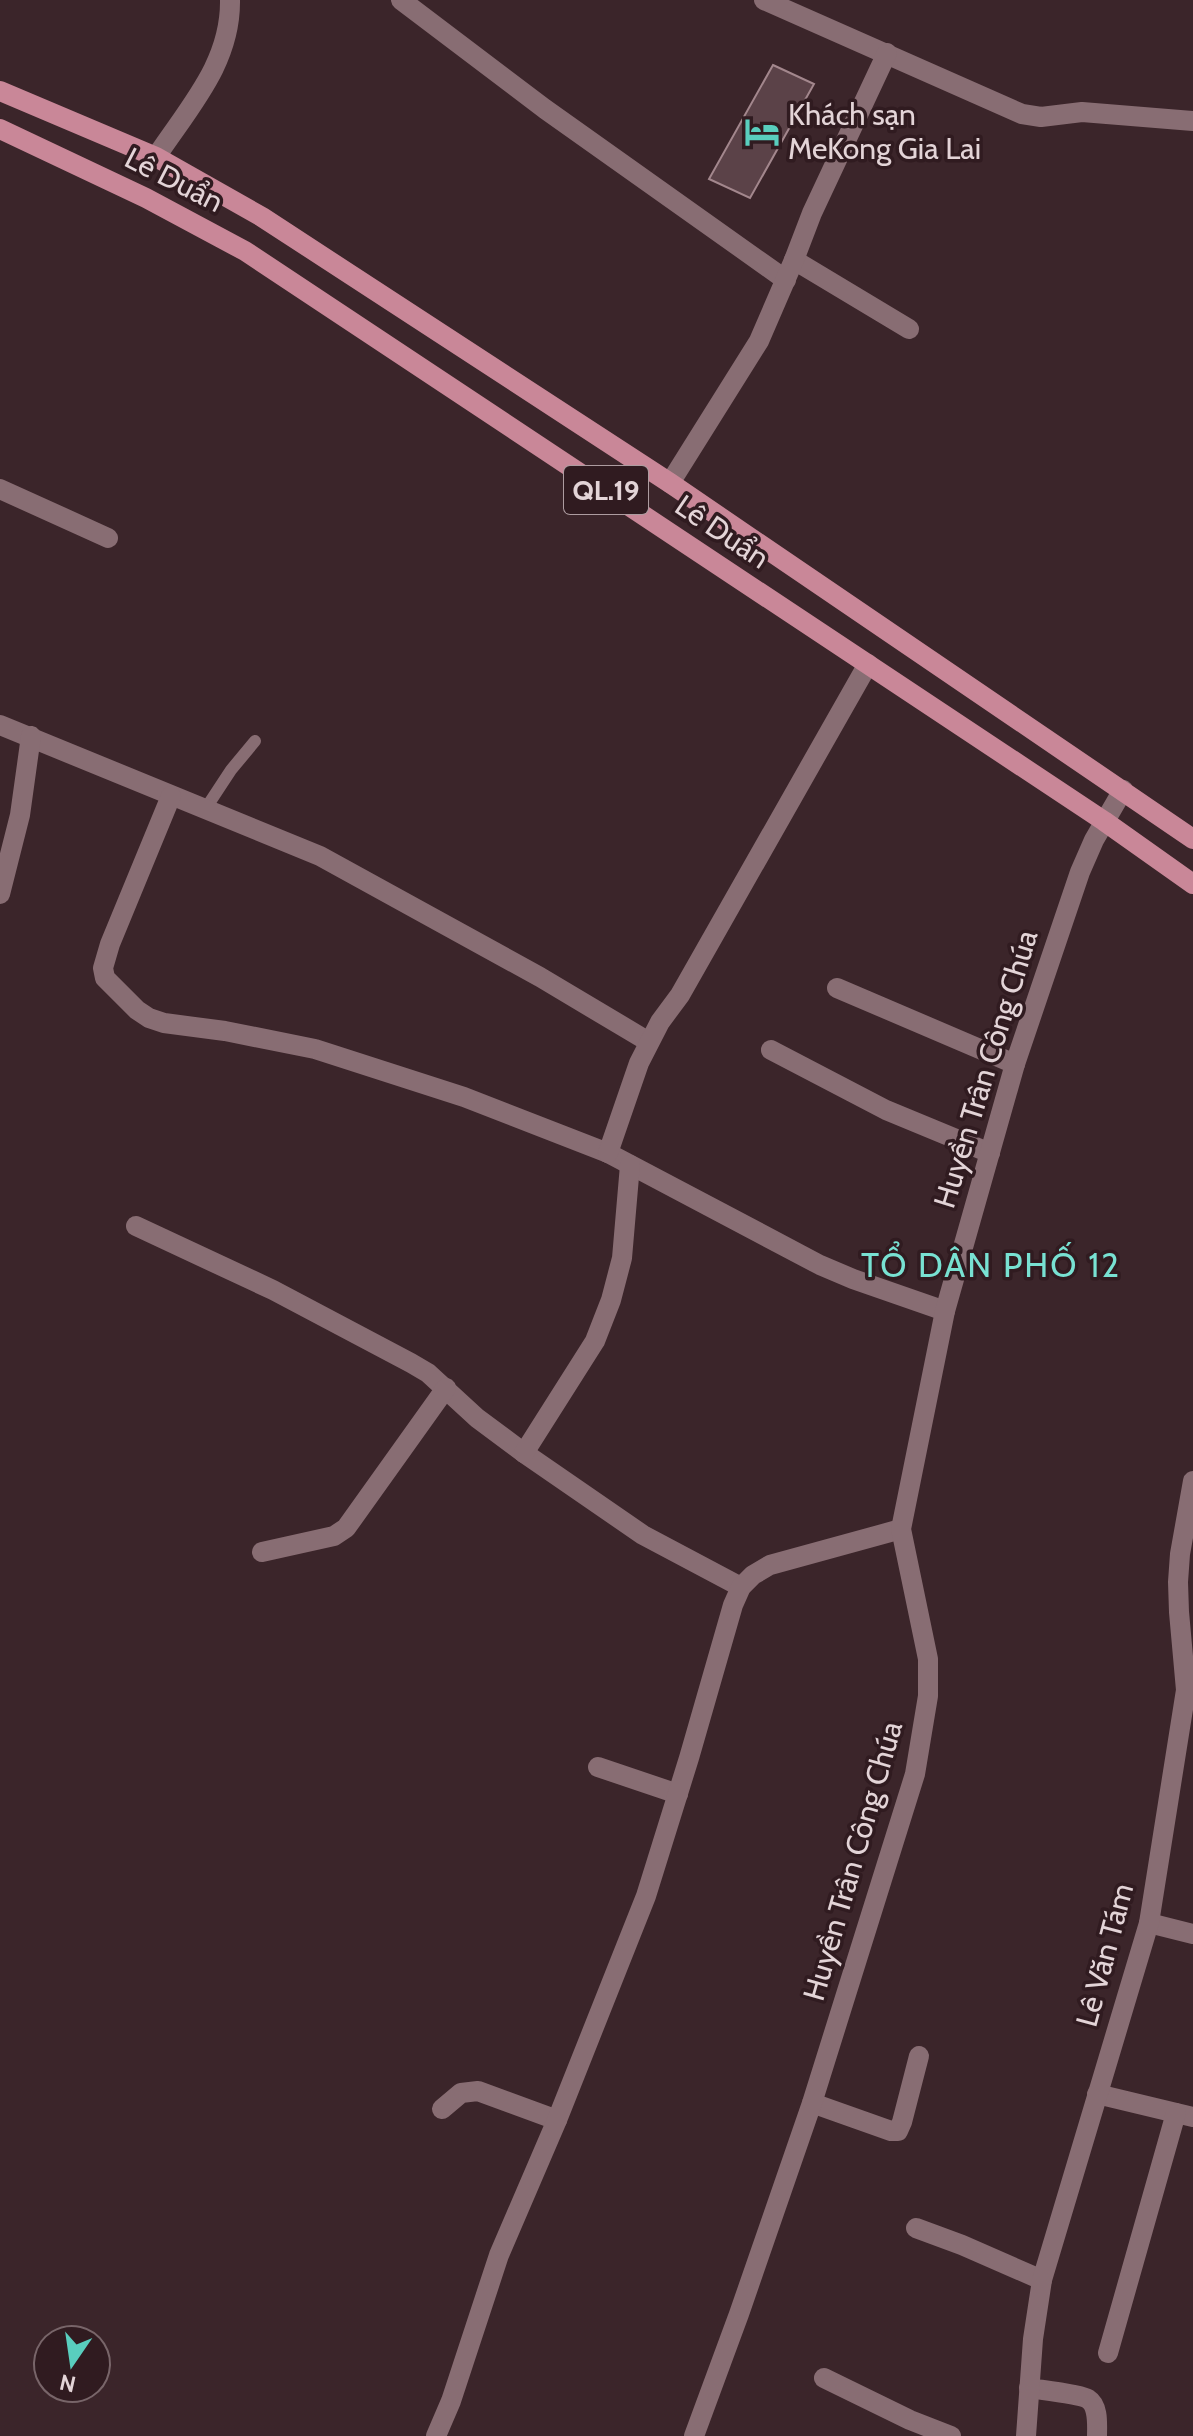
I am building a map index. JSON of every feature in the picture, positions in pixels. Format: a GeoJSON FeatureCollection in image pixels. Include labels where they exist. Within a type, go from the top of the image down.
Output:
{"type":"FeatureCollection","features":[{"type":"Feature","properties":{"kind":"main road","name":"Lê Duẩn"},"geometry":{"type":"LineString","coordinates":[[0,91],[156,157],[262,217],[670,483],[1193,839]]}},
{"type":"Feature","properties":{"kind":"main road","name":"Lê Duẩn"},"geometry":{"type":"LineString","coordinates":[[0,129],[146,198],[245,251],[1104,821],[1193,884]]}},
{"type":"Feature","properties":{"kind":"street"},"geometry":{"type":"LineString","coordinates":[[156,157],[216,67],[229,29],[230,0]]}},
{"type":"Feature","properties":{"kind":"street"},"geometry":{"type":"LineString","coordinates":[[401,0],[545,109],[786,280]]}},
{"type":"Feature","properties":{"kind":"street"},"geometry":{"type":"LineString","coordinates":[[764,0],[1022,114],[1041,117],[1082,112],[1193,121]]}},
{"type":"Feature","properties":{"kind":"street"},"geometry":{"type":"LineString","coordinates":[[670,483],[759,341],[812,213],[887,53]]}},
{"type":"Feature","properties":{"kind":"street"},"geometry":{"type":"LineString","coordinates":[[794,260],[909,329]]}},
{"type":"Feature","properties":{"kind":"street"},"geometry":{"type":"LineString","coordinates":[[0,489],[108,538]]}},
{"type":"Feature","properties":{"kind":"street"},"geometry":{"type":"LineString","coordinates":[[608,1153],[649,1042],[688,981],[868,664]]}},
{"type":"Feature","properties":{"kind":"street"},"geometry":{"type":"LineString","coordinates":[[0,725],[320,856],[540,977],[649,1042]]}},
{"type":"Feature","properties":{"kind":"street"},"geometry":{"type":"LineString","coordinates":[[0,894],[20,815],[31,736]]}},
{"type":"Feature","properties":{"kind":"street","name":"Huyền Trân Công Chúa"},"geometry":{"type":"LineString","coordinates":[[694,2436],[812,2103],[911,1789],[924,1729],[928,1659],[901,1529],[945,1311],[1015,1064],[1080,872],[1104,821],[1123,790]]}},
{"type":"Feature","properties":{"kind":"street"},"geometry":{"type":"LineString","coordinates":[[171,796],[103,968],[105,978],[137,1010],[164,1023],[279,1041],[464,1097],[608,1153],[820,1265],[945,1311]]}},
{"type":"Feature","properties":{"kind":"street"},"geometry":{"type":"LineString","coordinates":[[837,988],[1015,1064]]}},
{"type":"Feature","properties":{"kind":"street"},"geometry":{"type":"LineString","coordinates":[[771,1050],[886,1110],[990,1153]]}},
{"type":"Feature","properties":{"kind":"street"},"geometry":{"type":"LineString","coordinates":[[524,1453],[595,1341],[611,1300],[622,1258],[630,1165]]}},
{"type":"Feature","properties":{"kind":"street"},"geometry":{"type":"LineString","coordinates":[[136,1226],[287,1297],[411,1363],[524,1453],[643,1535],[741,1587]]}},
{"type":"Feature","properties":{"kind":"street"},"geometry":{"type":"LineString","coordinates":[[262,1552],[334,1536],[346,1528],[446,1388]]}},
{"type":"Feature","properties":{"kind":"street","name":"Lê Văn Tám"},"geometry":{"type":"LineString","coordinates":[[1026,2436],[1036,2311],[1042,2280],[1149,1923],[1189,1691],[1178,1582],[1193,1481]]}},
{"type":"Feature","properties":{"kind":"street"},"geometry":{"type":"LineString","coordinates":[[436,2436],[451,2401],[499,2255],[557,2120],[646,1896],[725,1627],[741,1587],[770,1565],[901,1529]]}},
{"type":"Feature","properties":{"kind":"street"},"geometry":{"type":"LineString","coordinates":[[598,1767],[678,1794]]}},
{"type":"Feature","properties":{"kind":"street"},"geometry":{"type":"LineString","coordinates":[[1149,1923],[1193,1934]]}},
{"type":"Feature","properties":{"kind":"street"},"geometry":{"type":"LineString","coordinates":[[812,2103],[898,2131],[919,2056]]}},
{"type":"Feature","properties":{"kind":"street"},"geometry":{"type":"LineString","coordinates":[[442,2109],[461,2093],[478,2091],[557,2120]]}},
{"type":"Feature","properties":{"kind":"street"},"geometry":{"type":"LineString","coordinates":[[1097,2094],[1184,2115],[1108,2353]]}},
{"type":"Feature","properties":{"kind":"street"},"geometry":{"type":"LineString","coordinates":[[916,2228],[1042,2280]]}},
{"type":"Feature","properties":{"kind":"street"},"geometry":{"type":"LineString","coordinates":[[824,2378],[910,2420],[951,2436]]}},
{"type":"Feature","properties":{"kind":"street"},"geometry":{"type":"LineString","coordinates":[[1029,2388],[1087,2398],[1094,2406],[1097,2436]]}},
{"type":"Feature","properties":{"kind":"lane"},"geometry":{"type":"LineString","coordinates":[[206,808],[255,741]]}},
{"type":"Feature","properties":{"kind":"building","name":"Khách sạn MeKong Gia Lai"},"geometry":{"type":"Polygon","coordinates":[[[773,65],[814,84],[750,198],[709,179],[773,65]]]}},
{"type":"Feature","properties":{"kind":"place","name":"Khách sạn MeKong Gia Lai"},"geometry":{"type":"Point","coordinates":[762,132]}},
{"type":"Feature","properties":{"kind":"district","name":"TỔ DÂN PHỐ 12"},"geometry":{"type":"Point","coordinates":[991,1265]}}]}
